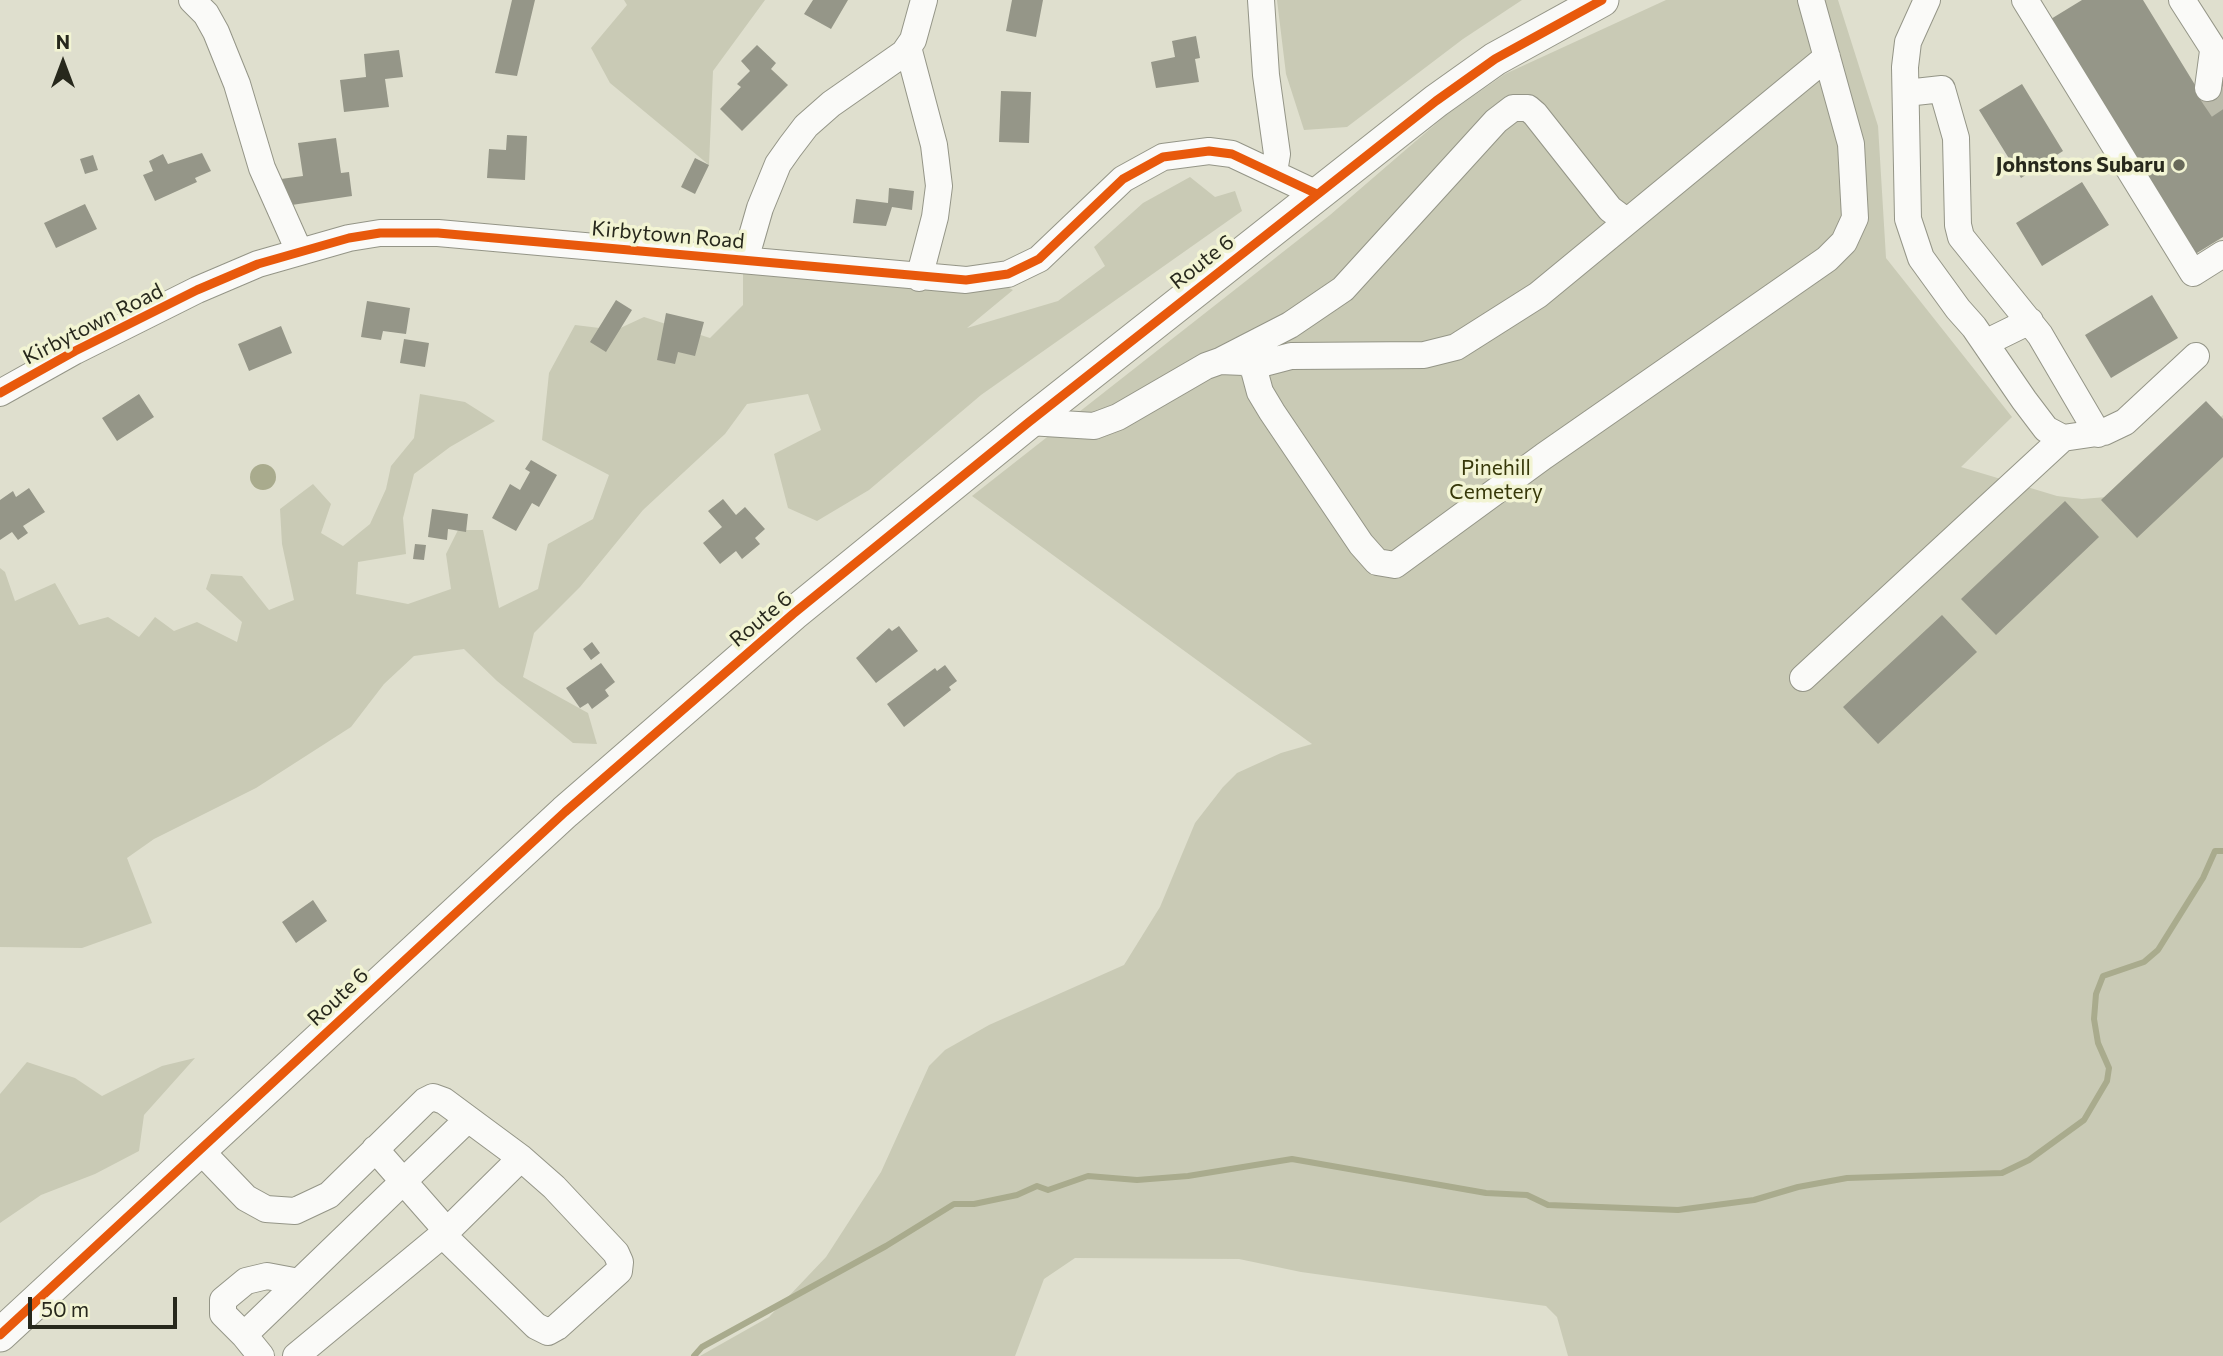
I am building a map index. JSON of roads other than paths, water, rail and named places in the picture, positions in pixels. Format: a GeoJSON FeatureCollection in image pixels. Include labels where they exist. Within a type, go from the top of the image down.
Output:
{"type":"FeatureCollection","features":[{"type":"Feature","properties":{"kind":"main road","name":"Route 6"},"geometry":{"type":"LineString","coordinates":[[0,1335],[629,755],[793,614],[1029,422],[1317,194],[1495,59],[1602,0]]}},
{"type":"Feature","properties":{"kind":"street"},"geometry":{"type":"LineString","coordinates":[[192,0],[216,32],[237,84],[262,168],[299,251]]}},
{"type":"Feature","properties":{"kind":"street"},"geometry":{"type":"LineString","coordinates":[[746,260],[760,208],[778,164],[790,146],[806,126],[831,104],[904,53],[924,0]]}},
{"type":"Feature","properties":{"kind":"street"},"geometry":{"type":"LineString","coordinates":[[1261,0],[1266,75],[1277,155],[1274,172]]}},
{"type":"Feature","properties":{"kind":"street"},"geometry":{"type":"LineString","coordinates":[[1253,366],[1260,392],[1272,412],[1361,544],[1377,562],[1395,565],[1544,456],[1827,259],[1844,242],[1855,218],[1848,125],[1811,0]]}},
{"type":"Feature","properties":{"kind":"street"},"geometry":{"type":"LineString","coordinates":[[1927,0],[1908,42],[1908,219],[1914,243],[1929,271],[1985,343],[2046,429],[2063,438],[2098,434],[2125,422],[2196,356]]}},
{"type":"Feature","properties":{"kind":"street"},"geometry":{"type":"LineString","coordinates":[[2025,0],[2193,273],[2223,254]]}},
{"type":"Feature","properties":{"kind":"street"},"geometry":{"type":"LineString","coordinates":[[2182,0],[2218,57],[2208,88]]}},
{"type":"Feature","properties":{"kind":"street"},"geometry":{"type":"LineString","coordinates":[[908,47],[934,145],[939,186],[935,217],[919,278]]}},
{"type":"Feature","properties":{"kind":"street"},"geometry":{"type":"LineString","coordinates":[[1220,361],[1244,362],[1253,366],[1291,356],[1424,355],[1446,351],[1538,295],[1827,57]]}},
{"type":"Feature","properties":{"kind":"street"},"geometry":{"type":"LineString","coordinates":[[1906,93],[1942,89],[1956,138],[1958,226],[1961,237],[2030,321],[2098,434]]}},
{"type":"Feature","properties":{"kind":"street"},"geometry":{"type":"LineString","coordinates":[[1029,422],[1094,426],[1118,417],[1206,366],[1290,325],[1343,289],[1496,121],[1513,108],[1528,108],[1535,114],[1610,209],[1626,221]]}},
{"type":"Feature","properties":{"kind":"street","name":"Kirbytown Road"},"geometry":{"type":"LineString","coordinates":[[0,393],[75,351],[197,290],[258,264],[349,238],[408,232],[966,280],[1019,270],[1056,244],[1124,179],[1163,157],[1209,151],[1242,158],[1317,194]]}},
{"type":"Feature","properties":{"kind":"street"},"geometry":{"type":"LineString","coordinates":[[1985,343],[2030,321]]}},
{"type":"Feature","properties":{"kind":"street"},"geometry":{"type":"LineString","coordinates":[[1803,678],[2063,438]]}},
{"type":"Feature","properties":{"kind":"street"},"geometry":{"type":"LineString","coordinates":[[199,1149],[246,1199],[266,1209],[295,1211],[329,1195],[375,1149],[433,1097],[444,1101],[554,1186],[616,1253],[619,1270],[557,1327],[548,1332],[536,1326],[449,1241],[447,1231],[375,1149]]}},
{"type":"Feature","properties":{"kind":"street"},"geometry":{"type":"LineString","coordinates":[[244,1335],[468,1119]]}},
{"type":"Feature","properties":{"kind":"street"},"geometry":{"type":"LineString","coordinates":[[296,1356],[447,1231],[521,1158]]}},
{"type":"Feature","properties":{"kind":"street"},"geometry":{"type":"LineString","coordinates":[[261,1356],[223,1314],[223,1300],[246,1281],[267,1276],[299,1282]]}},
{"type":"Feature","properties":{"kind":"waterway"},"geometry":{"type":"LineString","coordinates":[[694,1356],[702,1347],[886,1246],[954,1204],[974,1204],[1017,1195],[1037,1186],[1048,1190],[1088,1176],[1137,1180],[1188,1176],[1292,1159],[1486,1193],[1527,1195],[1548,1205],[1678,1210],[1754,1200],[1798,1187],[1847,1178],[2002,1173],[2029,1160],[2084,1120],[2107,1081],[2109,1068],[2098,1043],[2094,1019],[2096,994],[2103,976],[2144,962],[2158,950],[2203,878],[2215,851],[2223,851]]}},
{"type":"Feature","properties":{"kind":"tunnel"},"geometry":{"type":"LineString","coordinates":[[2208,88],[2223,110]]}},
{"type":"Feature","properties":{"kind":"place","name":"Johnstons Subaru"},"geometry":{"type":"Point","coordinates":[2179,165]}},
{"type":"Feature","properties":{"kind":"park label","name":"Pinehill Cemetery"},"geometry":{"type":"Point","coordinates":[1496,480]}}]}
